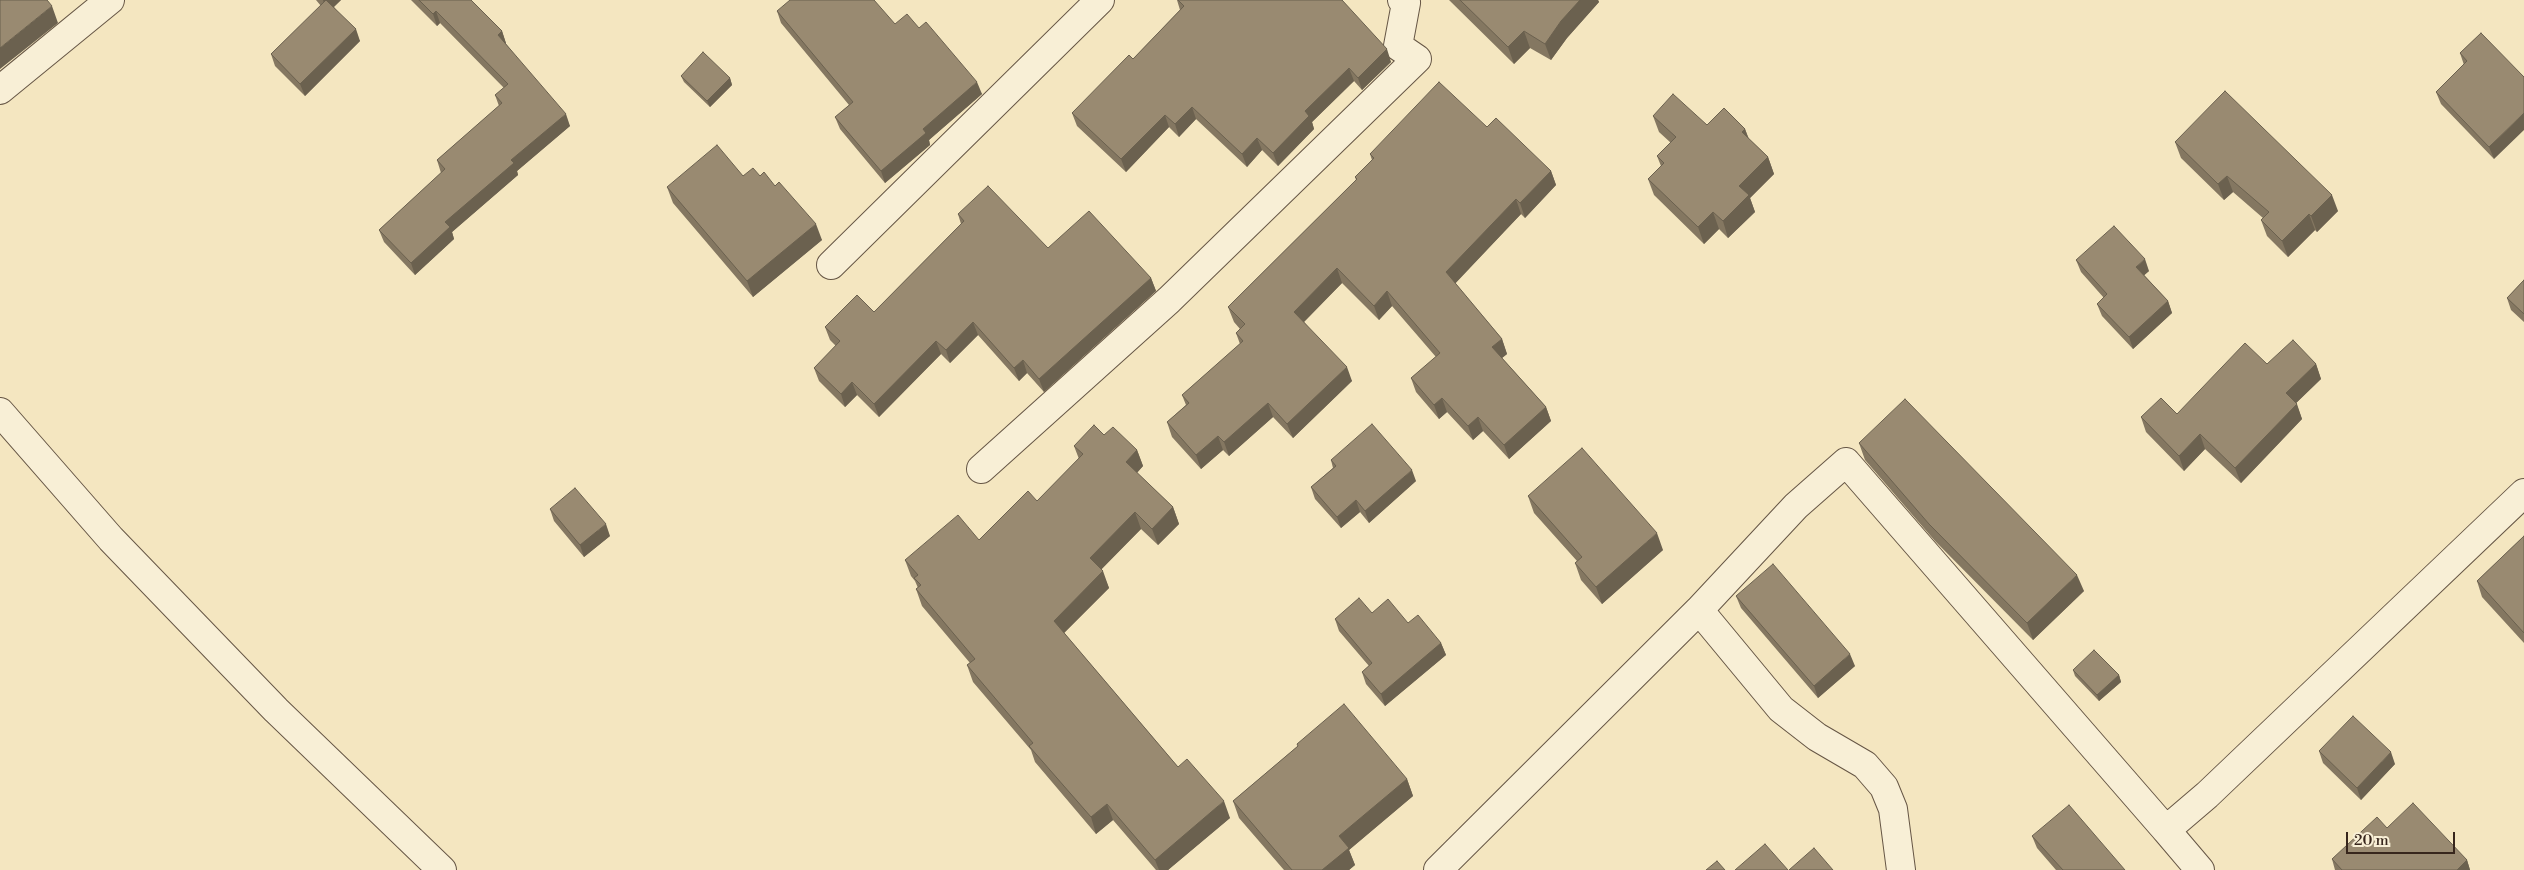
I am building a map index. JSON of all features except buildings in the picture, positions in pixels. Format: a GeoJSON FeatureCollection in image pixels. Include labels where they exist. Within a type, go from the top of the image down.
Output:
{"type":"FeatureCollection","features":[{"type":"Feature","properties":{"kind":"street"},"geometry":{"type":"LineString","coordinates":[[0,90],[110,0]]}},
{"type":"Feature","properties":{"kind":"street"},"geometry":{"type":"LineString","coordinates":[[831,265],[1100,0]]}},
{"type":"Feature","properties":{"kind":"street"},"geometry":{"type":"LineString","coordinates":[[981,469],[1169,300],[1417,59],[1398,46],[1406,3],[1402,0]]}},
{"type":"Feature","properties":{"kind":"street"},"geometry":{"type":"LineString","coordinates":[[0,412],[111,539],[276,710],[442,870]]}},
{"type":"Feature","properties":{"kind":"street"},"geometry":{"type":"LineString","coordinates":[[1438,870],[1699,610],[1796,506],[1846,462],[2200,870]]}},
{"type":"Feature","properties":{"kind":"street"},"geometry":{"type":"LineString","coordinates":[[2166,830],[2207,794],[2524,493]]}},
{"type":"Feature","properties":{"kind":"street"},"geometry":{"type":"LineString","coordinates":[[1699,610],[1782,709],[1817,737],[1865,765],[1884,787],[1894,810],[1901,870]]}}]}
